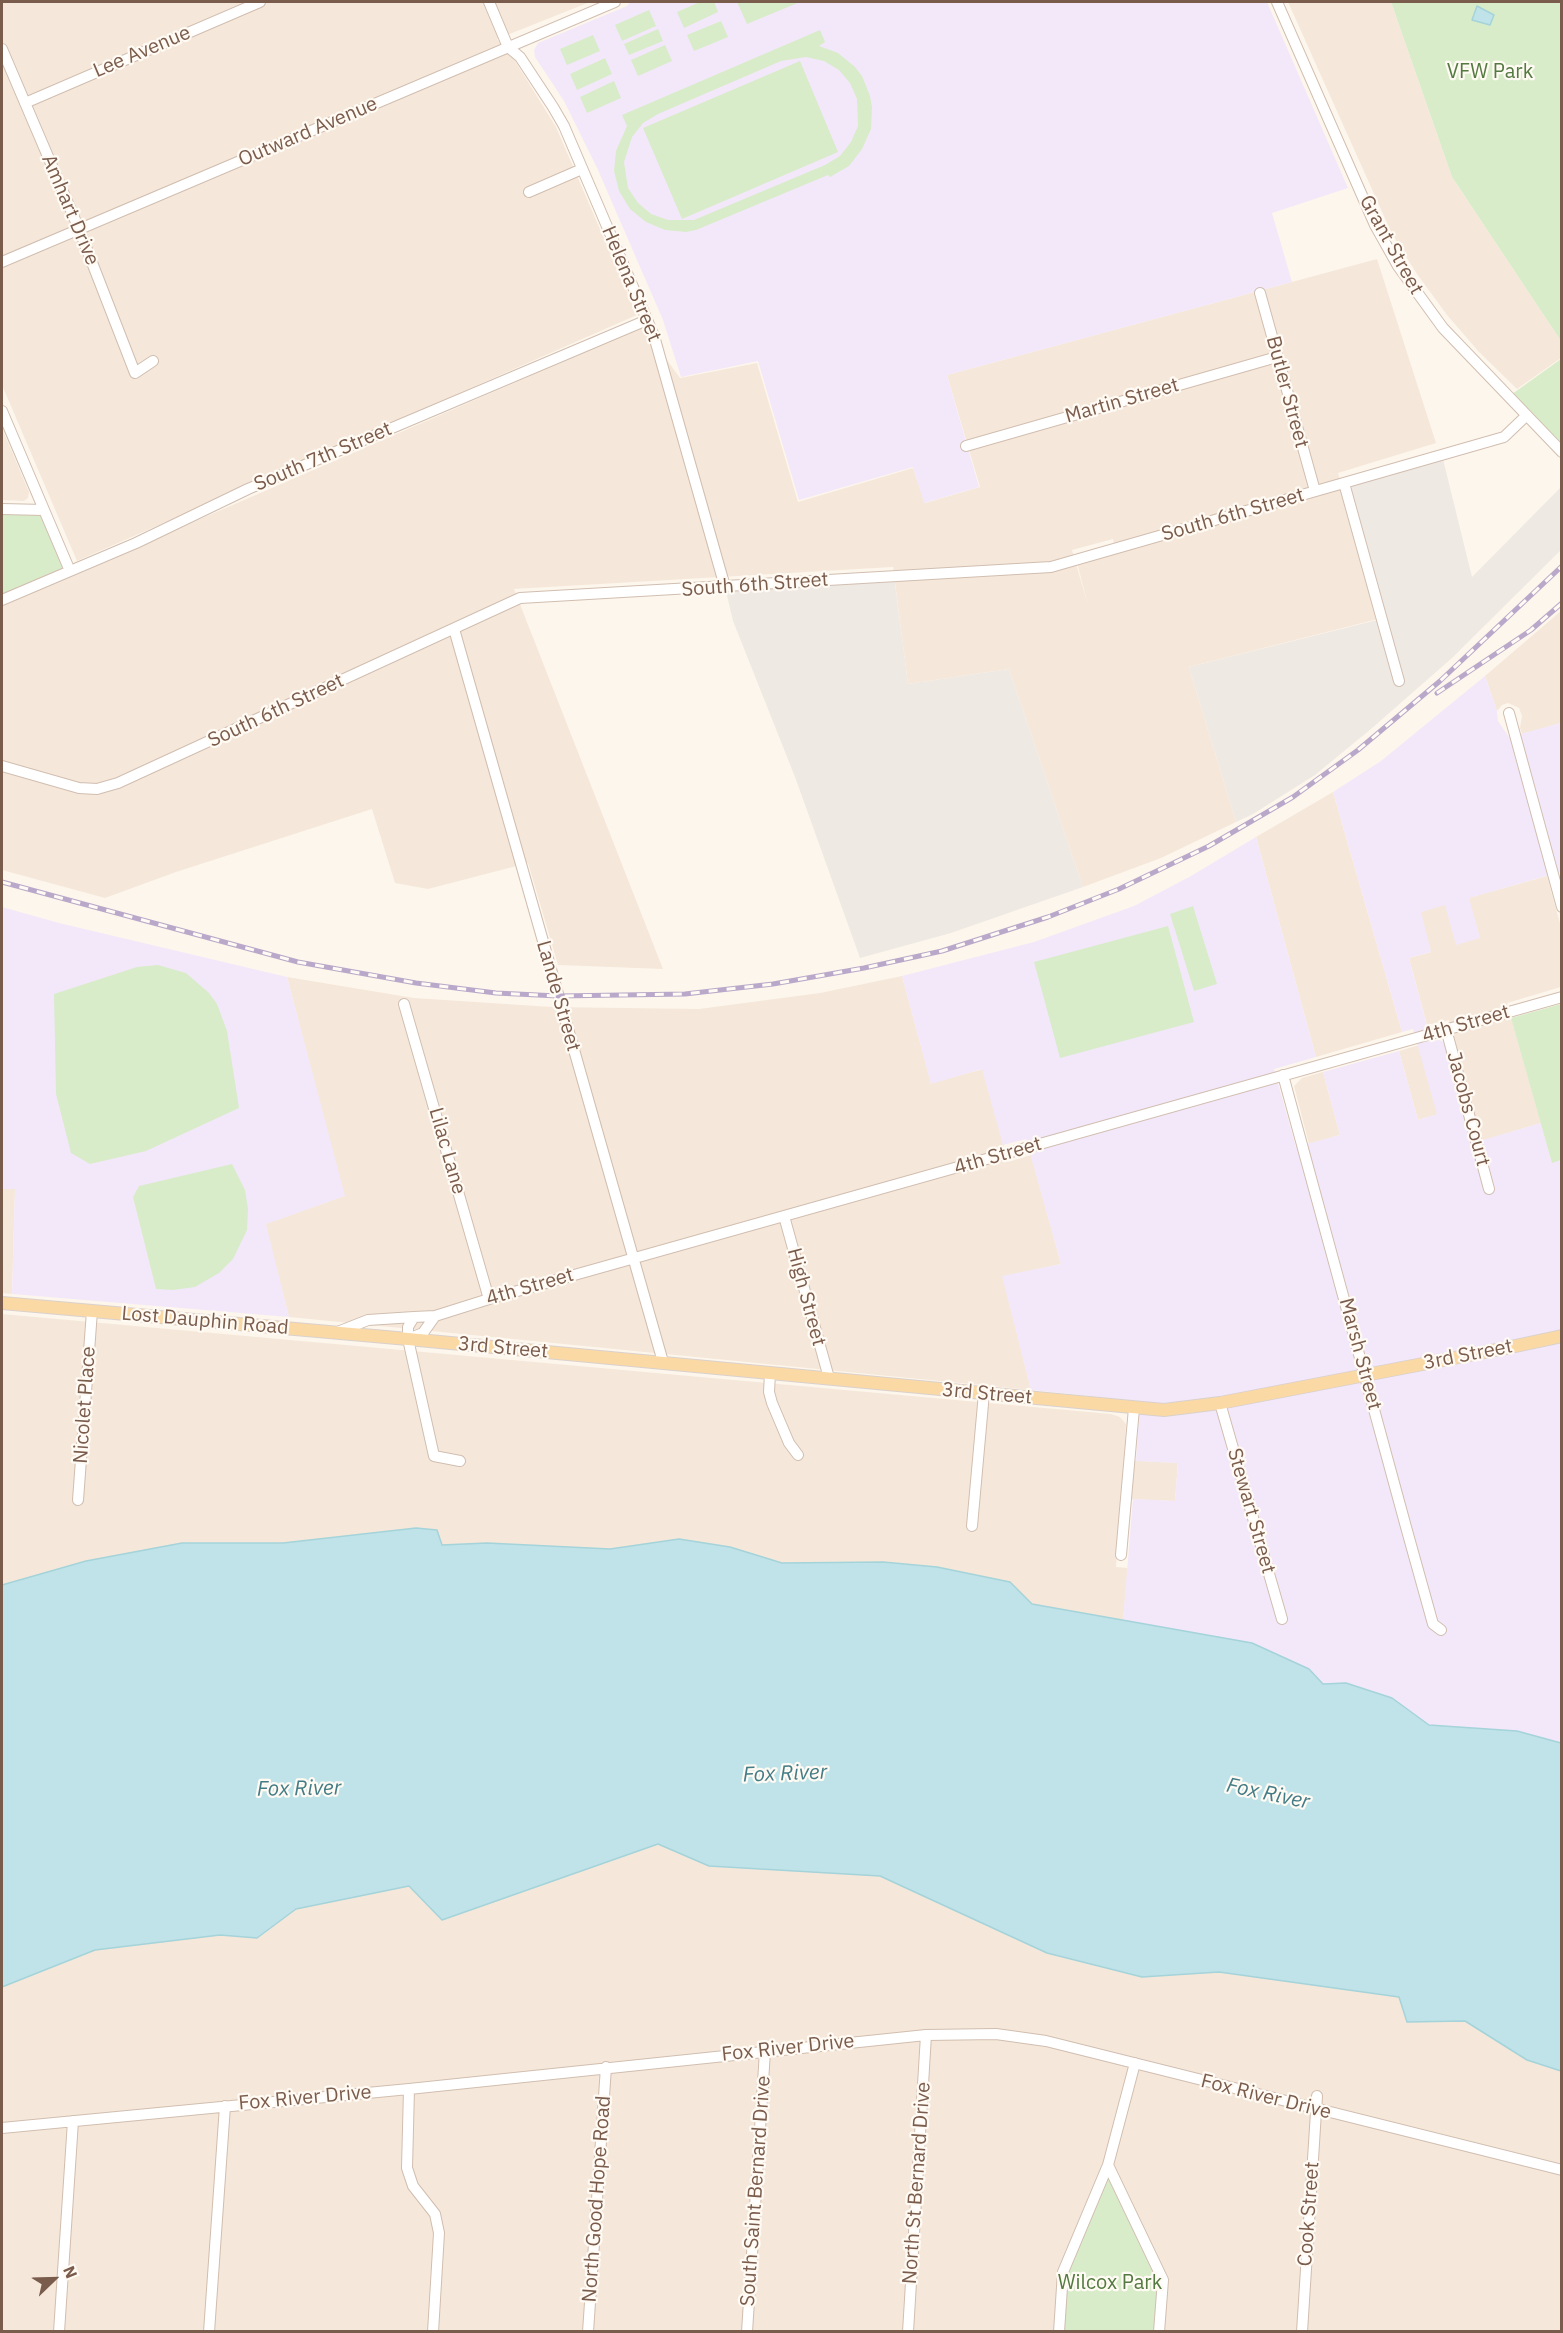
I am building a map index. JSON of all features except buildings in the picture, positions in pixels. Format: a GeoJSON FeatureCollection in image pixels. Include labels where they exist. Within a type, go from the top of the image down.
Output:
{"type":"FeatureCollection","features":[{"type":"Feature","properties":{"kind":"main road","name":"Lost Dauphin Road"},"geometry":{"type":"LineString","coordinates":[[2,1303],[408,1339]]}},
{"type":"Feature","properties":{"kind":"main road","name":"3rd Street"},"geometry":{"type":"LineString","coordinates":[[408,1339],[1164,1410],[1184,1409],[1562,1336]]}},
{"type":"Feature","properties":{"kind":"street","name":"Lee Avenue"},"geometry":{"type":"LineString","coordinates":[[25,103],[260,2]]}},
{"type":"Feature","properties":{"kind":"street","name":"Helena Street"},"geometry":{"type":"LineString","coordinates":[[489,2],[508,46],[519,57],[553,107],[654,336],[725,587]]}},
{"type":"Feature","properties":{"kind":"street","name":"Outward Avenue"},"geometry":{"type":"LineString","coordinates":[[2,262],[615,2]]}},
{"type":"Feature","properties":{"kind":"street","name":"Grant Street"},"geometry":{"type":"LineString","coordinates":[[1277,2],[1375,225],[1398,266],[1443,328],[1562,452]]}},
{"type":"Feature","properties":{"kind":"street","name":"Amhart Drive"},"geometry":{"type":"LineString","coordinates":[[2,49],[79,229],[135,373],[153,361]]}},
{"type":"Feature","properties":{"kind":"street"},"geometry":{"type":"LineString","coordinates":[[529,192],[582,169]]}},
{"type":"Feature","properties":{"kind":"street","name":"Butler Street"},"geometry":{"type":"LineString","coordinates":[[1260,293],[1315,491]]}},
{"type":"Feature","properties":{"kind":"street","name":"South 7th Street"},"geometry":{"type":"LineString","coordinates":[[2,600],[136,543],[248,489],[647,320]]}},
{"type":"Feature","properties":{"kind":"street","name":"Martin Street"},"geometry":{"type":"LineString","coordinates":[[966,446],[1277,357]]}},
{"type":"Feature","properties":{"kind":"street"},"geometry":{"type":"LineString","coordinates":[[2,411],[70,571]]}},
{"type":"Feature","properties":{"kind":"street","name":"South 6th Street"},"geometry":{"type":"LineString","coordinates":[[2,766],[79,788],[97,789],[118,783],[520,598],[1051,567],[1504,437],[1526,416]]}},
{"type":"Feature","properties":{"kind":"street"},"geometry":{"type":"LineString","coordinates":[[1344,483],[1399,681]]}},
{"type":"Feature","properties":{"kind":"street"},"geometry":{"type":"LineString","coordinates":[[2,509],[44,510]]}},
{"type":"Feature","properties":{"kind":"street","name":"Lande Street"},"geometry":{"type":"LineString","coordinates":[[454,628],[663,1362]]}},
{"type":"Feature","properties":{"kind":"street"},"geometry":{"type":"LineString","coordinates":[[1509,713],[1562,907]]}},
{"type":"Feature","properties":{"kind":"street","name":"4th Street"},"geometry":{"type":"LineString","coordinates":[[335,1333],[368,1320],[435,1316],[633,1258],[1562,997]]}},
{"type":"Feature","properties":{"kind":"street","name":"Lilac Lane"},"geometry":{"type":"LineString","coordinates":[[404,1004],[489,1299]]}},
{"type":"Feature","properties":{"kind":"street","name":"Jacobs Court"},"geometry":{"type":"LineString","coordinates":[[1446,1029],[1489,1189]]}},
{"type":"Feature","properties":{"kind":"street","name":"Marsh Street"},"geometry":{"type":"LineString","coordinates":[[1283,1075],[1433,1624],[1442,1630]]}},
{"type":"Feature","properties":{"kind":"street","name":"High Street"},"geometry":{"type":"LineString","coordinates":[[784,1216],[829,1378]]}},
{"type":"Feature","properties":{"kind":"street","name":"Nicolet Place"},"geometry":{"type":"LineString","coordinates":[[78,1500],[92,1311]]}},
{"type":"Feature","properties":{"kind":"street","name":"4th Street"},"geometry":{"type":"LineString","coordinates":[[408,1339],[423,1333],[435,1316]]}},
{"type":"Feature","properties":{"kind":"street"},"geometry":{"type":"LineString","coordinates":[[414,1317],[408,1327],[408,1339],[434,1456],[460,1461]]}},
{"type":"Feature","properties":{"kind":"street"},"geometry":{"type":"LineString","coordinates":[[770,1373],[769,1392],[772,1403],[789,1443],[798,1455]]}},
{"type":"Feature","properties":{"kind":"street"},"geometry":{"type":"LineString","coordinates":[[972,1526],[984,1393]]}},
{"type":"Feature","properties":{"kind":"street","name":"Stewart Street"},"geometry":{"type":"LineString","coordinates":[[1220,1402],[1282,1619]]}},
{"type":"Feature","properties":{"kind":"street"},"geometry":{"type":"LineString","coordinates":[[1121,1555],[1134,1408]]}},
{"type":"Feature","properties":{"kind":"street","name":"Fox River Drive"},"geometry":{"type":"LineString","coordinates":[[2,2128],[409,2089],[926,2034],[996,2034],[1046,2041],[1562,2170]]}},
{"type":"Feature","properties":{"kind":"street","name":"North St Bernard Drive"},"geometry":{"type":"LineString","coordinates":[[908,2331],[926,2034]]}},
{"type":"Feature","properties":{"kind":"street","name":"South Saint Bernard Drive"},"geometry":{"type":"LineString","coordinates":[[747,2331],[765,2051]]}},
{"type":"Feature","properties":{"kind":"street"},"geometry":{"type":"LineString","coordinates":[[1059,2331],[1063,2272],[1108,2165],[1135,2063]]}},
{"type":"Feature","properties":{"kind":"street","name":"North Good Hope Road"},"geometry":{"type":"LineString","coordinates":[[588,2331],[606,2067]]}},
{"type":"Feature","properties":{"kind":"street"},"geometry":{"type":"LineString","coordinates":[[409,2089],[407,2168],[413,2186],[435,2214],[439,2233],[433,2331]]}},
{"type":"Feature","properties":{"kind":"street","name":"Cook Street"},"geometry":{"type":"LineString","coordinates":[[1302,2331],[1317,2096]]}},
{"type":"Feature","properties":{"kind":"street"},"geometry":{"type":"LineString","coordinates":[[209,2331],[225,2106]]}},
{"type":"Feature","properties":{"kind":"street"},"geometry":{"type":"LineString","coordinates":[[59,2331],[73,2121]]}},
{"type":"Feature","properties":{"kind":"street"},"geometry":{"type":"LineString","coordinates":[[1108,2165],[1163,2280],[1159,2331]]}},
{"type":"Feature","properties":{"kind":"shaded area"},"geometry":{"type":"Polygon","coordinates":[[[2,2],[590,2],[497,39],[512,56],[556,127],[637,315],[77,561],[2,385],[2,2]]]}},
{"type":"Feature","properties":{"kind":"shaded area"},"geometry":{"type":"Polygon","coordinates":[[[630,2],[1267,2],[1348,188],[1272,213],[1292,282],[947,375],[979,487],[924,503],[913,467],[799,500],[758,361],[681,377],[663,320],[598,170],[564,101],[535,57],[534,50],[538,43],[627,6],[630,2]]]}},
{"type":"Feature","properties":{"kind":"shaded area"},"geometry":{"type":"Polygon","coordinates":[[[1288,2],[1391,2],[1452,177],[1561,341],[1561,358],[1517,389],[1479,352],[1447,315],[1392,234],[1288,2]]]}},
{"type":"Feature","properties":{"kind":"shaded area"},"geometry":{"type":"Polygon","coordinates":[[[1377,259],[1436,443],[1338,473],[1378,619],[1189,667],[1236,822],[1161,858],[1083,887],[1009,669],[908,684],[893,567],[514,589],[663,969],[558,965],[528,863],[428,889],[395,883],[372,809],[176,872],[105,898],[2,870],[2,605],[643,327],[680,378],[757,363],[798,502],[913,468],[925,503],[980,487],[947,375],[1377,259]],[[1113,539],[1072,550],[1088,605],[1076,559],[1115,548],[1113,539]]]}},
{"type":"Feature","properties":{"kind":"shaded area"},"geometry":{"type":"Polygon","coordinates":[[[2,428],[29,492],[28,498],[24,501],[2,500],[2,428]]]}},
{"type":"Feature","properties":{"kind":"shaded area"},"geometry":{"type":"Polygon","coordinates":[[[1442,455],[1472,577],[1561,487],[1561,550],[1452,658],[1371,729],[1315,775],[1253,814],[1236,822],[1189,667],[1381,619],[1344,483],[1442,455]]]}},
{"type":"Feature","properties":{"kind":"shaded area"},"geometry":{"type":"Polygon","coordinates":[[[894,576],[908,684],[1009,669],[1083,887],[951,933],[860,958],[795,777],[733,621],[725,587],[894,576]]]}},
{"type":"Feature","properties":{"kind":"shaded area"},"geometry":{"type":"Polygon","coordinates":[[[1561,611],[1561,723],[1522,734],[1520,728],[1522,716],[1519,708],[1508,703],[1502,705],[1497,711],[1485,676],[1561,611]]]}},
{"type":"Feature","properties":{"kind":"shaded area"},"geometry":{"type":"Polygon","coordinates":[[[1485,676],[1497,711],[1498,721],[1509,737],[1561,723],[1561,877],[1560,872],[1469,898],[1480,938],[1456,945],[1445,905],[1421,912],[1431,952],[1409,958],[1431,1041],[1444,1042],[1473,1143],[1541,1123],[1552,1162],[1561,1160],[1561,1743],[1517,1731],[1429,1725],[1392,1698],[1346,1683],[1323,1684],[1309,1669],[1252,1643],[1123,1620],[1133,1499],[1175,1501],[1178,1463],[1136,1461],[1140,1401],[1031,1390],[1002,1276],[1061,1264],[1026,1139],[1003,1145],[982,1069],[931,1084],[902,976],[1034,942],[1134,906],[1191,876],[1256,837],[1316,1057],[1274,1069],[1296,1147],[1340,1135],[1323,1072],[1399,1051],[1418,1120],[1437,1114],[1413,1029],[1402,1032],[1333,792],[1381,761],[1485,676]]]}},
{"type":"Feature","properties":{"kind":"shaded area"},"geometry":{"type":"Polygon","coordinates":[[[1333,792],[1402,1032],[1316,1057],[1256,837],[1333,792]]]}},
{"type":"Feature","properties":{"kind":"shaded area"},"geometry":{"type":"Polygon","coordinates":[[[1547,876],[1561,927],[1561,987],[1507,1003],[1541,1123],[1481,1141],[1449,1020],[1427,1025],[1409,958],[1431,952],[1420,912],[1445,904],[1480,938],[1468,898],[1547,876]]]}},
{"type":"Feature","properties":{"kind":"shaded area"},"geometry":{"type":"Polygon","coordinates":[[[2,907],[59,923],[287,977],[345,1196],[266,1224],[289,1317],[12,1294],[15,1189],[2,1189],[2,907]]]}},
{"type":"Feature","properties":{"kind":"shaded area"},"geometry":{"type":"Polygon","coordinates":[[[902,976],[931,1083],[983,1069],[1008,1162],[1031,1155],[1061,1264],[1003,1277],[1031,1390],[289,1317],[265,1224],[344,1196],[287,977],[414,998],[552,1007],[699,1009],[820,993],[902,976]]]}},
{"type":"Feature","properties":{"kind":"shaded area"},"geometry":{"type":"Polygon","coordinates":[[[1419,1045],[1438,1114],[1418,1120],[1399,1051],[1419,1045]]]}},
{"type":"Feature","properties":{"kind":"shaded area"},"geometry":{"type":"Polygon","coordinates":[[[1323,1072],[1340,1135],[1309,1144],[1294,1086],[1302,1078],[1323,1072]]]}},
{"type":"Feature","properties":{"kind":"shaded area"},"geometry":{"type":"Polygon","coordinates":[[[2,1189],[15,1189],[12,1294],[2,1293],[2,1189]]]}},
{"type":"Feature","properties":{"kind":"shaded area"},"geometry":{"type":"Polygon","coordinates":[[[2,1314],[1111,1414],[1120,1417],[1126,1424],[1124,1460],[1178,1463],[1175,1501],[1121,1499],[1116,1567],[1128,1568],[1123,1620],[1032,1604],[1010,1582],[937,1567],[883,1562],[782,1563],[730,1547],[679,1539],[610,1549],[487,1543],[442,1545],[182,1543],[87,1561],[2,1585],[2,1314]]]}},
{"type":"Feature","properties":{"kind":"shaded area"},"geometry":{"type":"Polygon","coordinates":[[[658,1844],[709,1866],[880,1876],[1047,1953],[1142,1977],[1219,1972],[1399,1997],[1407,2022],[1465,2021],[1527,2060],[1561,2071],[1561,2331],[2,2331],[2,1987],[95,1950],[220,1935],[257,1938],[296,1909],[409,1886],[442,1920],[658,1844]]]}},
{"type":"Feature","properties":{"kind":"green space"},"geometry":{"type":"Polygon","coordinates":[[[700,2],[714,2],[718,12],[684,28],[677,12],[700,2]]]}},
{"type":"Feature","properties":{"kind":"green space"},"geometry":{"type":"Polygon","coordinates":[[[737,2],[800,2],[747,24],[737,2]]]}},
{"type":"Feature","properties":{"kind":"green space","name":"VFW Park"},"geometry":{"type":"Polygon","coordinates":[[[1391,2],[1561,2],[1561,341],[1452,177],[1391,2]]]}},
{"type":"Feature","properties":{"kind":"green space"},"geometry":{"type":"Polygon","coordinates":[[[649,10],[656,26],[622,41],[615,25],[649,10]]]}},
{"type":"Feature","properties":{"kind":"green space"},"geometry":{"type":"Polygon","coordinates":[[[721,21],[728,37],[694,51],[687,35],[721,21]]]}},
{"type":"Feature","properties":{"kind":"green space"},"geometry":{"type":"Polygon","coordinates":[[[658,29],[663,41],[629,55],[624,44],[658,29]]]}},
{"type":"Feature","properties":{"kind":"green space"},"geometry":{"type":"Polygon","coordinates":[[[820,30],[825,42],[819,46],[838,53],[855,67],[862,76],[872,107],[871,129],[862,149],[849,166],[830,177],[828,175],[696,230],[686,232],[665,230],[646,222],[630,209],[619,191],[614,171],[616,151],[627,126],[622,115],[820,30]],[[806,57],[781,61],[658,114],[643,123],[632,137],[624,162],[628,188],[638,203],[651,214],[668,220],[694,220],[825,165],[840,156],[851,142],[858,126],[857,99],[850,83],[839,70],[824,61],[806,57]]]}},
{"type":"Feature","properties":{"kind":"green space"},"geometry":{"type":"Polygon","coordinates":[[[593,35],[600,51],[567,65],[560,49],[593,35]]]}},
{"type":"Feature","properties":{"kind":"green space"},"geometry":{"type":"Polygon","coordinates":[[[665,45],[672,61],[638,76],[631,60],[665,45]]]}},
{"type":"Feature","properties":{"kind":"green space"},"geometry":{"type":"Polygon","coordinates":[[[605,58],[612,74],[577,90],[570,74],[605,58]]]}},
{"type":"Feature","properties":{"kind":"green space"},"geometry":{"type":"Polygon","coordinates":[[[800,61],[838,152],[682,219],[643,128],[800,61]]]}},
{"type":"Feature","properties":{"kind":"green space"},"geometry":{"type":"Polygon","coordinates":[[[614,81],[621,98],[587,113],[580,97],[614,81]]]}},
{"type":"Feature","properties":{"kind":"green space"},"geometry":{"type":"Polygon","coordinates":[[[1561,359],[1561,452],[1508,397],[1561,359]]]}},
{"type":"Feature","properties":{"kind":"green space"},"geometry":{"type":"Polygon","coordinates":[[[2,509],[44,510],[70,571],[2,600],[2,509]]]}},
{"type":"Feature","properties":{"kind":"green space"},"geometry":{"type":"Polygon","coordinates":[[[1193,906],[1217,984],[1194,991],[1170,914],[1193,906]]]}},
{"type":"Feature","properties":{"kind":"green space"},"geometry":{"type":"Polygon","coordinates":[[[1168,926],[1194,1022],[1060,1058],[1034,962],[1168,926]]]}},
{"type":"Feature","properties":{"kind":"green space"},"geometry":{"type":"Polygon","coordinates":[[[158,965],[186,973],[209,993],[217,1004],[227,1031],[239,1108],[146,1151],[90,1164],[71,1153],[56,1094],[54,994],[137,967],[158,965]]]}},
{"type":"Feature","properties":{"kind":"green space"},"geometry":{"type":"Polygon","coordinates":[[[1561,1004],[1561,1160],[1552,1163],[1511,1018],[1561,1004]]]}},
{"type":"Feature","properties":{"kind":"green space"},"geometry":{"type":"Polygon","coordinates":[[[232,1164],[245,1190],[248,1209],[247,1230],[233,1259],[219,1273],[195,1287],[173,1290],[156,1289],[133,1197],[139,1186],[232,1164]]]}},
{"type":"Feature","properties":{"kind":"green space","name":"Wilcox Park"},"geometry":{"type":"Polygon","coordinates":[[[1108,2165],[1163,2280],[1159,2331],[1059,2332],[1063,2272],[1108,2165]]]}},
{"type":"Feature","properties":{"kind":"water"},"geometry":{"type":"Polygon","coordinates":[[[1477,6],[1494,15],[1490,25],[1472,20],[1477,6]]]}},
{"type":"Feature","properties":{"kind":"water","name":"Fox River"},"geometry":{"type":"Polygon","coordinates":[[[416,1528],[437,1530],[442,1545],[487,1543],[610,1549],[679,1539],[730,1547],[782,1563],[883,1562],[937,1567],[1010,1582],[1032,1604],[1252,1643],[1309,1669],[1323,1684],[1346,1683],[1392,1698],[1429,1725],[1517,1731],[1561,1743],[1561,2071],[1527,2060],[1465,2021],[1407,2022],[1399,1997],[1219,1972],[1142,1977],[1047,1953],[880,1876],[709,1866],[658,1844],[442,1920],[409,1886],[296,1909],[257,1938],[220,1935],[95,1950],[2,1987],[2,1585],[86,1561],[182,1543],[283,1543],[416,1528]]]}},
{"type":"Feature","properties":{"kind":"railway"},"geometry":{"type":"LineString","coordinates":[[2,882],[298,962],[416,983],[496,993],[558,996],[685,994],[773,984],[864,968],[942,951],[1048,917],[1119,889],[1209,846],[1293,797],[1358,750],[1440,681],[1562,566]]}},
{"type":"Feature","properties":{"kind":"railway"},"geometry":{"type":"LineString","coordinates":[[1437,693],[1531,630],[1562,603]]}}]}
